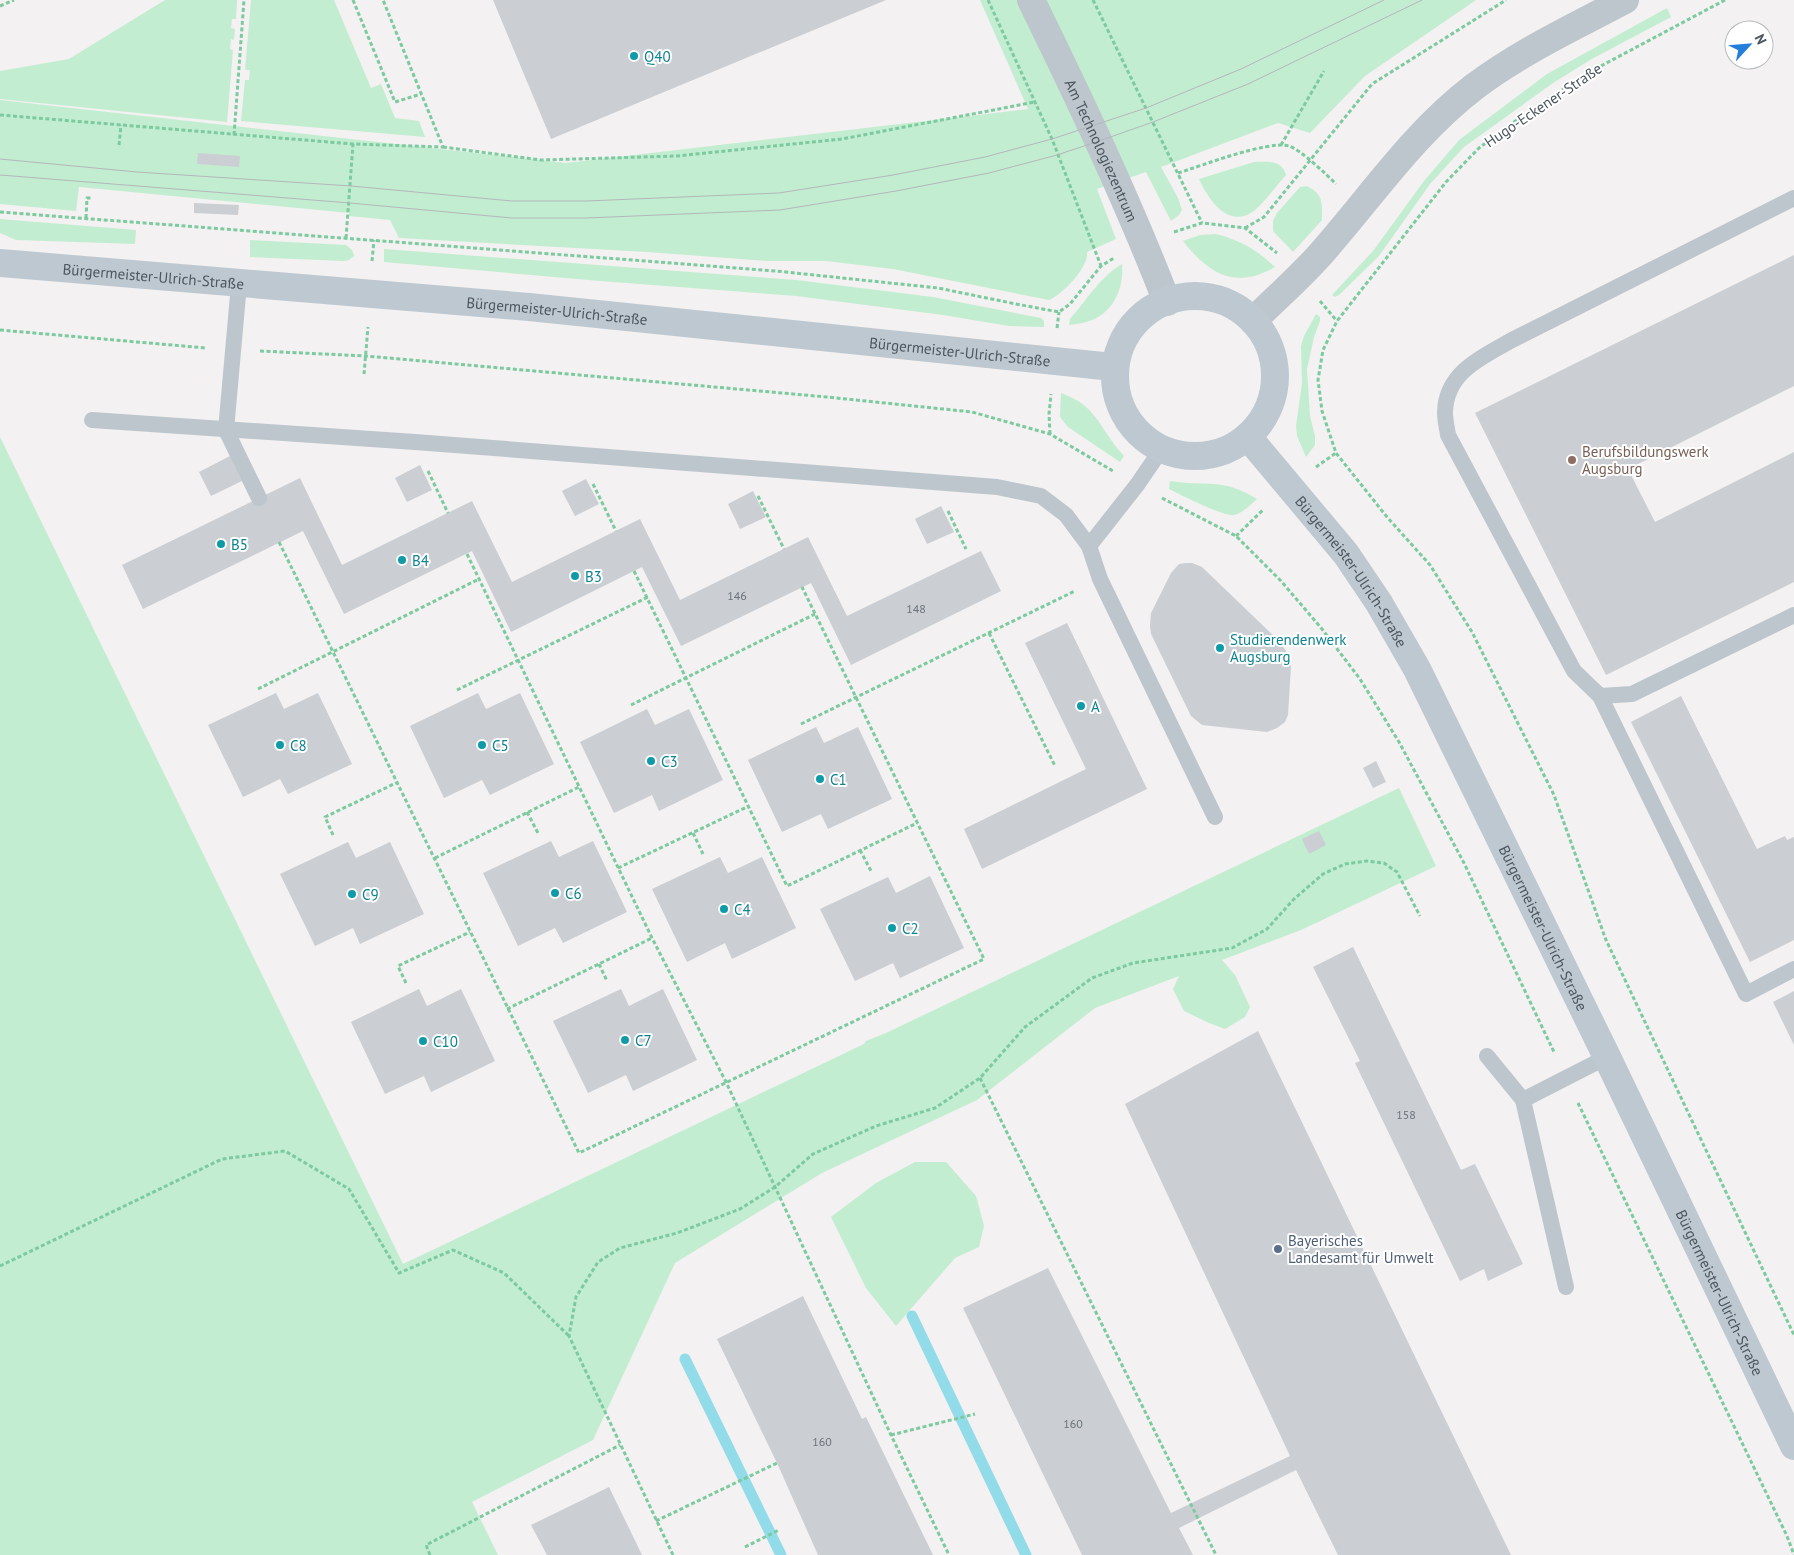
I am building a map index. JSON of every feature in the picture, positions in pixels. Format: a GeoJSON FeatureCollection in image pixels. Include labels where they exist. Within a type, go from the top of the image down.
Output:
{"type":"FeatureCollection","features":[{"type":"Feature","properties":{"kind":"main road","name":"Bürgermeister-Ulrich-Straße"},"geometry":{"type":"LineString","coordinates":[[0,264],[529,307],[1113,367]]}},
{"type":"Feature","properties":{"kind":"main road"},"geometry":{"type":"LineString","coordinates":[[1209,297],[1233,306],[1252,321],[1265,337],[1275,369],[1272,396],[1266,413],[1248,437],[1216,454],[1191,457],[1161,450],[1137,432],[1119,405],[1113,367],[1130,327],[1142,314],[1173,298],[1209,297]]}},
{"type":"Feature","properties":{"kind":"main road","name":"Bürgermeister-Ulrich-Straße"},"geometry":{"type":"LineString","coordinates":[[1248,437],[1346,554],[1379,603],[1412,661],[1607,1057],[1794,1446]]}},
{"type":"Feature","properties":{"kind":"street","name":"Am Technologiezentrum"},"geometry":{"type":"LineString","coordinates":[[1031,0],[1092,125],[1167,302]]}},
{"type":"Feature","properties":{"kind":"street"},"geometry":{"type":"LineString","coordinates":[[1252,321],[1299,277],[1421,135],[1474,87],[1526,53],[1625,0]]}},
{"type":"Feature","properties":{"kind":"lane"},"geometry":{"type":"LineString","coordinates":[[1794,198],[1512,340],[1477,360],[1460,372],[1449,392],[1445,411],[1448,435],[1574,671],[1600,696],[1746,994],[1794,969]]}},
{"type":"Feature","properties":{"kind":"lane"},"geometry":{"type":"LineString","coordinates":[[239,284],[226,430],[259,498]]}},
{"type":"Feature","properties":{"kind":"lane"},"geometry":{"type":"LineString","coordinates":[[92,420],[415,442],[997,487],[1041,496],[1066,515],[1089,546],[1100,579],[1215,818]]}},
{"type":"Feature","properties":{"kind":"lane"},"geometry":{"type":"LineString","coordinates":[[1089,546],[1137,485],[1161,450]]}},
{"type":"Feature","properties":{"kind":"lane"},"geometry":{"type":"LineString","coordinates":[[1600,696],[1632,694],[1794,616]]}},
{"type":"Feature","properties":{"kind":"lane"},"geometry":{"type":"LineString","coordinates":[[1486,1056],[1523,1100],[1566,1287]]}},
{"type":"Feature","properties":{"kind":"lane"},"geometry":{"type":"LineString","coordinates":[[1523,1100],[1607,1057]]}},
{"type":"Feature","properties":{"kind":"path"},"geometry":{"type":"LineString","coordinates":[[0,6],[14,0]]}},
{"type":"Feature","properties":{"kind":"path"},"geometry":{"type":"LineString","coordinates":[[234,134],[244,0]]}},
{"type":"Feature","properties":{"kind":"path"},"geometry":{"type":"LineString","coordinates":[[352,0],[395,102],[421,94]]}},
{"type":"Feature","properties":{"kind":"path"},"geometry":{"type":"LineString","coordinates":[[383,0],[443,147]]}},
{"type":"Feature","properties":{"kind":"path"},"geometry":{"type":"LineString","coordinates":[[988,0],[1052,139],[1101,266]]}},
{"type":"Feature","properties":{"kind":"path"},"geometry":{"type":"LineString","coordinates":[[1093,0],[1202,223]]}},
{"type":"Feature","properties":{"kind":"path"},"geometry":{"type":"LineString","coordinates":[[0,212],[776,271],[938,288],[1058,312],[1070,304],[1101,266],[1143,242],[1202,223],[1245,228],[1264,217],[1372,84],[1506,0]]}},
{"type":"Feature","properties":{"kind":"path","name":"Hugo-Eckener-Straße"},"geometry":{"type":"LineString","coordinates":[[1725,0],[1584,74],[1479,148],[1446,182],[1337,321],[1323,350],[1318,380],[1322,411],[1336,453],[1387,517],[1430,565],[1472,632],[1554,795],[1606,940],[1794,1335]]}},
{"type":"Feature","properties":{"kind":"path"},"geometry":{"type":"LineString","coordinates":[[1281,145],[1324,71]]}},
{"type":"Feature","properties":{"kind":"path"},"geometry":{"type":"LineString","coordinates":[[0,114],[353,144],[443,147],[541,160],[677,156],[842,139],[1035,102]]}},
{"type":"Feature","properties":{"kind":"path"},"geometry":{"type":"LineString","coordinates":[[119,144],[121,125]]}},
{"type":"Feature","properties":{"kind":"path"},"geometry":{"type":"LineString","coordinates":[[346,238],[353,144]]}},
{"type":"Feature","properties":{"kind":"path"},"geometry":{"type":"LineString","coordinates":[[1178,173],[1268,145],[1290,146],[1311,161],[1361,206]]}},
{"type":"Feature","properties":{"kind":"path"},"geometry":{"type":"LineString","coordinates":[[86,218],[87,198],[91,198]]}},
{"type":"Feature","properties":{"kind":"path"},"geometry":{"type":"LineString","coordinates":[[0,330],[234,350],[366,356],[827,397],[972,412],[1050,434],[1137,485],[1236,536],[1281,581],[1322,629],[1360,679],[1399,742],[1464,863],[1783,1527],[1794,1555]]}},
{"type":"Feature","properties":{"kind":"path"},"geometry":{"type":"LineString","coordinates":[[415,442],[448,513]]}},
{"type":"Feature","properties":{"kind":"path"},"geometry":{"type":"LineString","coordinates":[[580,455],[616,531]]}},
{"type":"Feature","properties":{"kind":"path"},"geometry":{"type":"LineString","coordinates":[[744,468],[784,549]]}},
{"type":"Feature","properties":{"kind":"path"},"geometry":{"type":"LineString","coordinates":[[935,483],[966,548]]}},
{"type":"Feature","properties":{"kind":"path"},"geometry":{"type":"LineString","coordinates":[[279,542],[579,1153],[984,959],[802,587]]}},
{"type":"Feature","properties":{"kind":"path"},"geometry":{"type":"LineString","coordinates":[[466,554],[652,938],[726,1082],[949,1555]]}},
{"type":"Feature","properties":{"kind":"path"},"geometry":{"type":"LineString","coordinates":[[634,571],[787,886],[917,823]]}},
{"type":"Feature","properties":{"kind":"path"},"geometry":{"type":"LineString","coordinates":[[258,689],[479,579]]}},
{"type":"Feature","properties":{"kind":"path"},"geometry":{"type":"LineString","coordinates":[[801,724],[1100,579]]}},
{"type":"Feature","properties":{"kind":"path"},"geometry":{"type":"LineString","coordinates":[[457,690],[648,598]]}},
{"type":"Feature","properties":{"kind":"path"},"geometry":{"type":"LineString","coordinates":[[631,705],[815,614]]}},
{"type":"Feature","properties":{"kind":"path"},"geometry":{"type":"LineString","coordinates":[[989,633],[1055,766]]}},
{"type":"Feature","properties":{"kind":"path"},"geometry":{"type":"LineString","coordinates":[[333,835],[325,816],[396,783]]}},
{"type":"Feature","properties":{"kind":"path"},"geometry":{"type":"LineString","coordinates":[[435,858],[579,786]]}},
{"type":"Feature","properties":{"kind":"path"},"geometry":{"type":"LineString","coordinates":[[618,868],[749,806]]}},
{"type":"Feature","properties":{"kind":"path"},"geometry":{"type":"LineString","coordinates":[[527,812],[539,835]]}},
{"type":"Feature","properties":{"kind":"path"},"geometry":{"type":"LineString","coordinates":[[692,833],[703,854]]}},
{"type":"Feature","properties":{"kind":"path"},"geometry":{"type":"LineString","coordinates":[[860,850],[871,871]]}},
{"type":"Feature","properties":{"kind":"path"},"geometry":{"type":"LineString","coordinates":[[569,1336],[576,1297],[598,1262],[620,1248],[677,1233],[740,1209],[774,1187],[813,1154],[876,1126],[934,1108],[980,1078],[1024,1027],[1092,978],[1133,963],[1232,948],[1267,929],[1294,898],[1323,874],[1346,864],[1367,861],[1384,863],[1398,872],[1420,916]]}},
{"type":"Feature","properties":{"kind":"path"},"geometry":{"type":"LineString","coordinates":[[406,984],[398,966],[470,932]]}},
{"type":"Feature","properties":{"kind":"path"},"geometry":{"type":"LineString","coordinates":[[507,1009],[652,938]]}},
{"type":"Feature","properties":{"kind":"path"},"geometry":{"type":"LineString","coordinates":[[599,964],[607,981]]}},
{"type":"Feature","properties":{"kind":"path"},"geometry":{"type":"LineString","coordinates":[[980,1078],[1216,1555]]}},
{"type":"Feature","properties":{"kind":"path"},"geometry":{"type":"LineString","coordinates":[[0,1266],[222,1159],[285,1151],[349,1189],[399,1273],[453,1250],[504,1273],[569,1336],[673,1555]]}},
{"type":"Feature","properties":{"kind":"path"},"geometry":{"type":"LineString","coordinates":[[891,1435],[975,1414]]}},
{"type":"Feature","properties":{"kind":"path"},"geometry":{"type":"LineString","coordinates":[[430,1555],[426,1545],[620,1445]]}},
{"type":"Feature","properties":{"kind":"path"},"geometry":{"type":"LineString","coordinates":[[656,1520],[777,1463]]}},
{"type":"Feature","properties":{"kind":"path"},"geometry":{"type":"LineString","coordinates":[[746,1547],[779,1530]]}},
{"type":"Feature","properties":{"kind":"green space"},"geometry":{"type":"Polygon","coordinates":[[[165,0],[237,0],[236,19],[232,19],[231,28],[235,29],[234,40],[231,39],[230,49],[233,50],[227,122],[0,99],[0,71],[69,59],[165,0]]]}},
{"type":"Feature","properties":{"kind":"green space"},"geometry":{"type":"Polygon","coordinates":[[[251,0],[334,0],[371,88],[381,84],[395,118],[419,121],[425,137],[241,121],[245,80],[249,80],[250,70],[245,70],[251,0]]]}},
{"type":"Feature","properties":{"kind":"green space"},"geometry":{"type":"Polygon","coordinates":[[[980,0],[1476,0],[1365,76],[1310,133],[1278,123],[1161,167],[1178,198],[1182,210],[1171,221],[1146,172],[1097,189],[1116,239],[1087,252],[1087,258],[1080,272],[1068,286],[1049,300],[893,269],[826,261],[768,261],[399,238],[390,220],[349,216],[349,213],[79,187],[76,211],[0,204],[0,100],[566,163],[1028,109],[980,0]]]}},
{"type":"Feature","properties":{"kind":"green space"},"geometry":{"type":"Polygon","coordinates":[[[1667,8],[1671,17],[1590,60],[1553,83],[1464,147],[1430,184],[1379,256],[1339,295],[1335,297],[1332,295],[1373,251],[1424,181],[1459,140],[1547,74],[1667,8]]]}},
{"type":"Feature","properties":{"kind":"green space"},"geometry":{"type":"Polygon","coordinates":[[[1254,162],[1273,162],[1278,164],[1286,175],[1255,210],[1245,216],[1228,215],[1214,203],[1199,179],[1254,162]]]}},
{"type":"Feature","properties":{"kind":"green space"},"geometry":{"type":"Polygon","coordinates":[[[1307,186],[1317,193],[1321,200],[1322,220],[1293,252],[1273,231],[1273,221],[1277,213],[1300,187],[1307,186]]]}},
{"type":"Feature","properties":{"kind":"green space"},"geometry":{"type":"Polygon","coordinates":[[[0,219],[136,230],[135,244],[16,240],[0,233],[0,219]]]}},
{"type":"Feature","properties":{"kind":"green space"},"geometry":{"type":"Polygon","coordinates":[[[1216,234],[1248,246],[1275,267],[1261,274],[1247,277],[1235,278],[1224,275],[1213,270],[1203,262],[1183,241],[1200,235],[1216,234]]]}},
{"type":"Feature","properties":{"kind":"green space"},"geometry":{"type":"Polygon","coordinates":[[[250,240],[346,245],[352,250],[354,256],[344,261],[250,257],[250,240]]]}},
{"type":"Feature","properties":{"kind":"green space"},"geometry":{"type":"Polygon","coordinates":[[[384,249],[796,280],[933,297],[1041,318],[1044,321],[1044,327],[1009,326],[943,315],[796,296],[384,262],[384,249]]]}},
{"type":"Feature","properties":{"kind":"green space"},"geometry":{"type":"Polygon","coordinates":[[[1122,264],[1119,289],[1107,311],[1089,321],[1069,325],[1070,319],[1094,289],[1107,275],[1122,264]]]}},
{"type":"Feature","properties":{"kind":"green space"},"geometry":{"type":"Polygon","coordinates":[[[1316,314],[1320,317],[1320,321],[1314,337],[1307,369],[1310,416],[1315,436],[1315,445],[1306,457],[1297,436],[1296,426],[1302,383],[1301,346],[1304,336],[1316,314]]]}},
{"type":"Feature","properties":{"kind":"green space"},"geometry":{"type":"Polygon","coordinates":[[[1061,393],[1079,402],[1091,412],[1124,456],[1120,462],[1068,427],[1060,417],[1061,393]]]}},
{"type":"Feature","properties":{"kind":"green space"},"geometry":{"type":"Polygon","coordinates":[[[0,437],[403,1264],[864,1044],[866,1041],[1399,788],[1436,866],[1301,930],[1222,960],[1235,975],[1250,1007],[1245,1017],[1225,1029],[1184,1011],[1173,989],[1179,976],[1095,1008],[977,1100],[822,1173],[675,1263],[593,1440],[472,1502],[498,1555],[0,1555],[0,437]]]}},
{"type":"Feature","properties":{"kind":"green space"},"geometry":{"type":"Polygon","coordinates":[[[1170,481],[1224,485],[1245,492],[1257,499],[1240,512],[1229,515],[1202,505],[1169,489],[1170,481]]]}},
{"type":"Feature","properties":{"kind":"green space"},"geometry":{"type":"Polygon","coordinates":[[[915,1162],[946,1162],[976,1196],[984,1226],[979,1247],[955,1258],[896,1326],[866,1288],[831,1217],[876,1183],[915,1162]]]}},
{"type":"Feature","properties":{"kind":"building","name":"Q40"},"geometry":{"type":"Polygon","coordinates":[[[493,0],[886,0],[551,139],[493,0]]]}},
{"type":"Feature","properties":{"kind":"building"},"geometry":{"type":"Polygon","coordinates":[[[198,153],[240,156],[239,167],[197,164],[198,153]]]}},
{"type":"Feature","properties":{"kind":"building"},"geometry":{"type":"Polygon","coordinates":[[[194,203],[239,205],[238,215],[194,213],[194,203]]]}},
{"type":"Feature","properties":{"kind":"building","name":"Berufsbildungswerk Augsburg"},"geometry":{"type":"Polygon","coordinates":[[[1794,255],[1794,386],[1628,469],[1655,522],[1794,452],[1794,582],[1606,675],[1475,413],[1794,255]]]}},
{"type":"Feature","properties":{"kind":"building"},"geometry":{"type":"Polygon","coordinates":[[[230,456],[242,481],[211,496],[199,472],[230,456]]]}},
{"type":"Feature","properties":{"kind":"building"},"geometry":{"type":"Polygon","coordinates":[[[420,465],[432,490],[407,502],[395,478],[420,465]]]}},
{"type":"Feature","properties":{"kind":"building"},"geometry":{"type":"Polygon","coordinates":[[[300,478],[342,565],[472,501],[512,582],[640,519],[680,600],[808,537],[847,616],[981,551],[1001,591],[851,665],[811,583],[681,646],[642,567],[511,632],[472,551],[344,614],[303,531],[143,609],[122,565],[300,478]]]}},
{"type":"Feature","properties":{"kind":"building"},"geometry":{"type":"Polygon","coordinates":[[[586,479],[599,504],[575,516],[562,491],[586,479]]]}},
{"type":"Feature","properties":{"kind":"building"},"geometry":{"type":"Polygon","coordinates":[[[753,491],[766,517],[740,529],[728,504],[753,491]]]}},
{"type":"Feature","properties":{"kind":"building"},"geometry":{"type":"Polygon","coordinates":[[[941,506],[954,532],[927,544],[915,519],[941,506]]]}},
{"type":"Feature","properties":{"kind":"building","name":"Studierendenwerk Augsburg"},"geometry":{"type":"Polygon","coordinates":[[[1186,563],[1202,567],[1279,641],[1288,654],[1291,666],[1288,715],[1285,722],[1277,728],[1267,732],[1202,725],[1191,716],[1151,634],[1150,626],[1151,613],[1171,573],[1179,564],[1186,563]]]}},
{"type":"Feature","properties":{"kind":"building","name":"A"},"geometry":{"type":"Polygon","coordinates":[[[1067,623],[1147,789],[982,869],[964,829],[1086,769],[1025,643],[1067,623]]]}},
{"type":"Feature","properties":{"kind":"building","name":"C8"},"geometry":{"type":"Polygon","coordinates":[[[276,693],[284,709],[318,693],[352,764],[288,794],[280,779],[243,797],[208,725],[276,693]]]}},
{"type":"Feature","properties":{"kind":"building","name":"C5"},"geometry":{"type":"Polygon","coordinates":[[[478,693],[486,709],[520,693],[554,764],[490,795],[482,780],[444,798],[410,726],[478,693]]]}},
{"type":"Feature","properties":{"kind":"building"},"geometry":{"type":"Polygon","coordinates":[[[1681,696],[1757,849],[1785,836],[1787,840],[1794,837],[1794,940],[1750,962],[1631,722],[1681,696]]]}},
{"type":"Feature","properties":{"kind":"building","name":"C3"},"geometry":{"type":"Polygon","coordinates":[[[647,709],[655,725],[689,709],[723,780],[659,811],[652,795],[614,813],[580,742],[647,709]]]}},
{"type":"Feature","properties":{"kind":"building","name":"C1"},"geometry":{"type":"Polygon","coordinates":[[[816,727],[824,743],[858,727],[892,799],[828,829],[821,814],[782,832],[748,760],[816,727]]]}},
{"type":"Feature","properties":{"kind":"building"},"geometry":{"type":"Polygon","coordinates":[[[1376,761],[1386,782],[1373,788],[1363,768],[1376,761]]]}},
{"type":"Feature","properties":{"kind":"building"},"geometry":{"type":"Polygon","coordinates":[[[1319,831],[1326,845],[1309,854],[1302,839],[1319,831]]]}},
{"type":"Feature","properties":{"kind":"building","name":"C6"},"geometry":{"type":"Polygon","coordinates":[[[551,841],[559,857],[593,841],[627,912],[563,943],[555,928],[518,946],[483,873],[551,841]]]}},
{"type":"Feature","properties":{"kind":"building","name":"C9"},"geometry":{"type":"Polygon","coordinates":[[[348,842],[356,858],[390,842],[424,914],[360,944],[353,928],[315,946],[280,874],[348,842]]]}},
{"type":"Feature","properties":{"kind":"building","name":"C4"},"geometry":{"type":"Polygon","coordinates":[[[720,857],[728,873],[762,857],[796,928],[732,959],[725,943],[687,962],[652,889],[720,857]]]}},
{"type":"Feature","properties":{"kind":"building","name":"C2"},"geometry":{"type":"Polygon","coordinates":[[[930,876],[964,948],[900,978],[893,963],[855,981],[820,909],[888,877],[896,893],[930,876]]]}},
{"type":"Feature","properties":{"kind":"building"},"geometry":{"type":"Polygon","coordinates":[[[1353,947],[1461,1170],[1475,1164],[1523,1264],[1488,1281],[1484,1269],[1460,1281],[1355,1063],[1360,1061],[1313,967],[1353,947]]]}},
{"type":"Feature","properties":{"kind":"building","name":"C10"},"geometry":{"type":"Polygon","coordinates":[[[419,989],[427,1006],[461,989],[495,1061],[431,1092],[424,1076],[385,1094],[351,1022],[419,989]]]}},
{"type":"Feature","properties":{"kind":"building","name":"C7"},"geometry":{"type":"Polygon","coordinates":[[[621,989],[629,1006],[663,989],[697,1060],[633,1091],[626,1075],[588,1093],[553,1021],[621,989]]]}},
{"type":"Feature","properties":{"kind":"building"},"geometry":{"type":"Polygon","coordinates":[[[1794,991],[1794,1045],[1773,1002],[1794,991]]]}},
{"type":"Feature","properties":{"kind":"building","name":"Bayerisches Landesamt für Umwelt"},"geometry":{"type":"Polygon","coordinates":[[[1258,1031],[1511,1555],[1338,1555],[1296,1470],[1179,1528],[1193,1555],[1082,1555],[963,1308],[1048,1268],[1171,1513],[1290,1456],[1125,1104],[1258,1031]]]}},
{"type":"Feature","properties":{"kind":"building"},"geometry":{"type":"Polygon","coordinates":[[[803,1296],[862,1419],[866,1417],[933,1555],[818,1555],[777,1463],[717,1339],[803,1296]]]}},
{"type":"Feature","properties":{"kind":"building"},"geometry":{"type":"Polygon","coordinates":[[[609,1487],[642,1555],[547,1555],[531,1525],[609,1487]]]}},
{"type":"Feature","properties":{"kind":"waterway"},"geometry":{"type":"LineString","coordinates":[[912,1316],[1026,1555]]}},
{"type":"Feature","properties":{"kind":"waterway"},"geometry":{"type":"LineString","coordinates":[[685,1359],[781,1555]]}},
{"type":"Feature","properties":{"kind":"tram line"},"geometry":{"type":"LineString","coordinates":[[0,159],[137,172],[351,186],[512,201],[586,201],[779,193],[893,175],[985,157],[1052,139],[1146,108],[1241,69],[1384,0]]}},
{"type":"Feature","properties":{"kind":"tram line"},"geometry":{"type":"LineString","coordinates":[[0,175],[512,218],[586,218],[780,210],[896,191],[989,173],[1057,155],[1153,122],[1248,84],[1422,0]]}},
{"type":"Feature","properties":{"kind":"place","name":"Q40"},"geometry":{"type":"Point","coordinates":[634,56]}},
{"type":"Feature","properties":{"kind":"place","name":"Berufsbildungswerk Augsburg"},"geometry":{"type":"Point","coordinates":[1572,460]}},
{"type":"Feature","properties":{"kind":"place","name":"B5"},"geometry":{"type":"Point","coordinates":[221,544]}},
{"type":"Feature","properties":{"kind":"place","name":"B4"},"geometry":{"type":"Point","coordinates":[402,560]}},
{"type":"Feature","properties":{"kind":"place","name":"B3"},"geometry":{"type":"Point","coordinates":[575,576]}},
{"type":"Feature","properties":{"kind":"place","name":"Studierendenwerk Augsburg"},"geometry":{"type":"Point","coordinates":[1220,648]}},
{"type":"Feature","properties":{"kind":"place","name":"A"},"geometry":{"type":"Point","coordinates":[1081,706]}},
{"type":"Feature","properties":{"kind":"place","name":"C8"},"geometry":{"type":"Point","coordinates":[280,745]}},
{"type":"Feature","properties":{"kind":"place","name":"C5"},"geometry":{"type":"Point","coordinates":[482,745]}},
{"type":"Feature","properties":{"kind":"place","name":"C3"},"geometry":{"type":"Point","coordinates":[651,761]}},
{"type":"Feature","properties":{"kind":"place","name":"C1"},"geometry":{"type":"Point","coordinates":[820,779]}},
{"type":"Feature","properties":{"kind":"place","name":"C6"},"geometry":{"type":"Point","coordinates":[555,893]}},
{"type":"Feature","properties":{"kind":"place","name":"C9"},"geometry":{"type":"Point","coordinates":[352,894]}},
{"type":"Feature","properties":{"kind":"place","name":"C4"},"geometry":{"type":"Point","coordinates":[724,909]}},
{"type":"Feature","properties":{"kind":"place","name":"C2"},"geometry":{"type":"Point","coordinates":[892,928]}},
{"type":"Feature","properties":{"kind":"place","name":"C7"},"geometry":{"type":"Point","coordinates":[625,1040]}},
{"type":"Feature","properties":{"kind":"place","name":"C10"},"geometry":{"type":"Point","coordinates":[423,1041]}},
{"type":"Feature","properties":{"kind":"place","name":"Bayerisches Landesamt für Umwelt"},"geometry":{"type":"Point","coordinates":[1278,1249]}}]}
